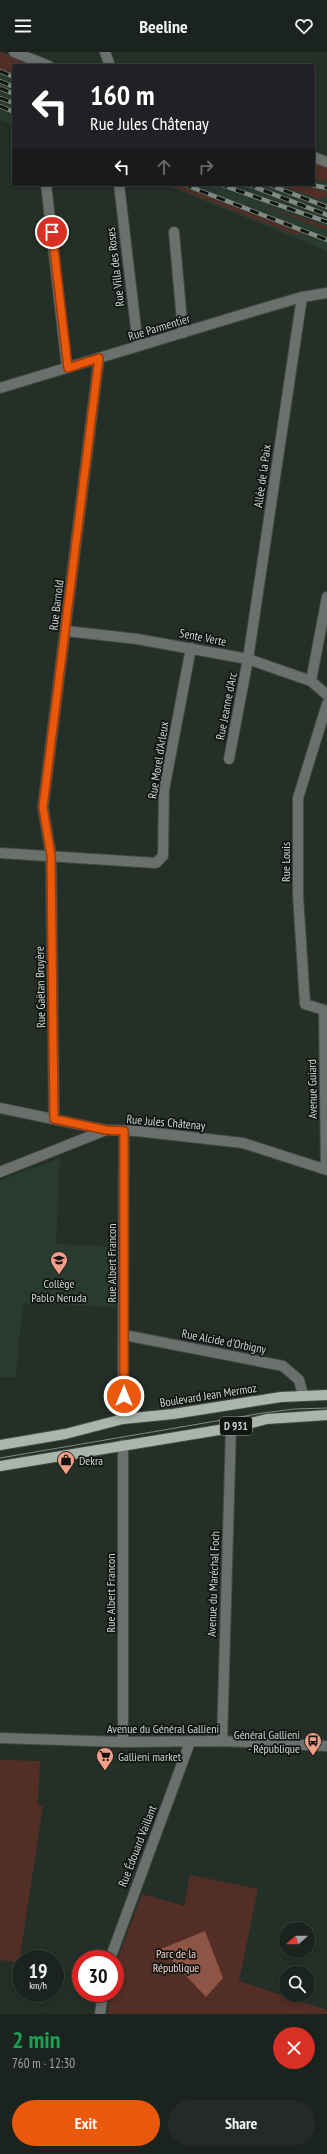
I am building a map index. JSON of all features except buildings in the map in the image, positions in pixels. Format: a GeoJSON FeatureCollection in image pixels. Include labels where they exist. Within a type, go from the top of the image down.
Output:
{"type":"FeatureCollection","features":[{"type":"Feature","properties":{"kind":"main road","name":"Boulevard Jean Mermoz"},"geometry":{"type":"LineString","coordinates":[[0,1445],[65,1434],[124,1419],[303,1395],[327,1395]]}},
{"type":"Feature","properties":{"kind":"main road","name":"D 931"},"geometry":{"type":"LineString","coordinates":[[0,1466],[230,1428],[267,1419],[327,1416]]}},
{"type":"Feature","properties":{"kind":"street"},"geometry":{"type":"LineString","coordinates":[[105,52],[109,64]]}},
{"type":"Feature","properties":{"kind":"street"},"geometry":{"type":"LineString","coordinates":[[18,53],[44,64]]}},
{"type":"Feature","properties":{"kind":"street"},"geometry":{"type":"LineString","coordinates":[[315,158],[327,162]]}},
{"type":"Feature","properties":{"kind":"street"},"geometry":{"type":"LineString","coordinates":[[46,186],[68,368]]}},
{"type":"Feature","properties":{"kind":"street","name":"Rue Villa des Roses"},"geometry":{"type":"LineString","coordinates":[[119,186],[138,346]]}},
{"type":"Feature","properties":{"kind":"street"},"geometry":{"type":"LineString","coordinates":[[174,232],[184,333]]}},
{"type":"Feature","properties":{"kind":"street","name":"Rue Parmentier"},"geometry":{"type":"LineString","coordinates":[[0,388],[302,297],[327,293]]}},
{"type":"Feature","properties":{"kind":"street","name":"Allée de la Paix"},"geometry":{"type":"LineString","coordinates":[[248,659],[302,297]]}},
{"type":"Feature","properties":{"kind":"street","name":"Rue Barnold"},"geometry":{"type":"LineString","coordinates":[[51,856],[43,807],[99,358]]}},
{"type":"Feature","properties":{"kind":"street"},"geometry":{"type":"LineString","coordinates":[[311,681],[327,597]]}},
{"type":"Feature","properties":{"kind":"street","name":"Sente Verte"},"geometry":{"type":"LineString","coordinates":[[66,631],[137,638],[248,659],[311,681],[327,695]]}},
{"type":"Feature","properties":{"kind":"street","name":"Rue Morel d'Arleux"},"geometry":{"type":"LineString","coordinates":[[0,854],[156,862],[163,856],[164,790],[191,648]]}},
{"type":"Feature","properties":{"kind":"street","name":"Rue Jeanne d'Arc"},"geometry":{"type":"LineString","coordinates":[[229,759],[248,659]]}},
{"type":"Feature","properties":{"kind":"street","name":"Rue Louis"},"geometry":{"type":"LineString","coordinates":[[326,1011],[305,1004],[298,895],[298,798],[327,704]]}},
{"type":"Feature","properties":{"kind":"street","name":"Rue Gaëtan Bruyère"},"geometry":{"type":"LineString","coordinates":[[51,856],[54,1119]]}},
{"type":"Feature","properties":{"kind":"street","name":"Avenue Guiard"},"geometry":{"type":"LineString","coordinates":[[326,1011],[327,1169]]}},
{"type":"Feature","properties":{"kind":"street","name":"Rue Jules Châtenay"},"geometry":{"type":"LineString","coordinates":[[0,1108],[106,1130],[243,1143],[327,1169]]}},
{"type":"Feature","properties":{"kind":"street"},"geometry":{"type":"LineString","coordinates":[[0,1172],[106,1130]]}},
{"type":"Feature","properties":{"kind":"street","name":"Rue Albert Francon"},"geometry":{"type":"LineString","coordinates":[[124,1131],[124,1419]]}},
{"type":"Feature","properties":{"kind":"street","name":"Rue Alcide d'Orbigny"},"geometry":{"type":"LineString","coordinates":[[124,1335],[283,1366],[299,1380],[303,1395]]}},
{"type":"Feature","properties":{"kind":"street","name":"Avenue du Maréchal Foch"},"geometry":{"type":"LineString","coordinates":[[222,1741],[230,1428]]}},
{"type":"Feature","properties":{"kind":"street","name":"Rue Albert Francon"},"geometry":{"type":"LineString","coordinates":[[122,1445],[123,1742]]}},
{"type":"Feature","properties":{"kind":"street","name":"Avenue du Général Gallieni"},"geometry":{"type":"LineString","coordinates":[[0,1738],[123,1742],[222,1741],[327,1746]]}},
{"type":"Feature","properties":{"kind":"street","name":"Rue Édouard Vaillant"},"geometry":{"type":"LineString","coordinates":[[113,1950],[190,1742]]}},
{"type":"Feature","properties":{"kind":"street"},"geometry":{"type":"LineString","coordinates":[[100,2014],[102,2002]]}},
{"type":"Feature","properties":{"kind":"shaded area"},"geometry":{"type":"Polygon","coordinates":[[[0,61],[12,65],[12,124],[0,120],[0,61]]]}},
{"type":"Feature","properties":{"kind":"shaded area"},"geometry":{"type":"Polygon","coordinates":[[[315,163],[327,167],[327,251],[168,186],[315,186],[315,163]]]}},
{"type":"Feature","properties":{"kind":"shaded area","name":"Collège Pablo Neruda"},"geometry":{"type":"Polygon","coordinates":[[[60,1158],[56,1244],[117,1247],[117,1307],[23,1303],[16,1377],[0,1377],[0,1180],[60,1158]]]}},
{"type":"Feature","properties":{"kind":"shaded area"},"geometry":{"type":"Polygon","coordinates":[[[205,1931],[223,1978],[206,1997],[161,1949],[205,1931]]]}},
{"type":"Feature","properties":{"kind":"green space"},"geometry":{"type":"Polygon","coordinates":[[[0,52],[32,64],[12,64],[12,74],[0,69],[0,52]]]}},
{"type":"Feature","properties":{"kind":"green space"},"geometry":{"type":"Polygon","coordinates":[[[315,164],[327,168],[327,181],[315,178],[315,164]]]}},
{"type":"Feature","properties":{"kind":"green space"},"geometry":{"type":"Polygon","coordinates":[[[171,186],[181,186],[306,235],[293,234],[171,186]]]}},
{"type":"Feature","properties":{"kind":"green space"},"geometry":{"type":"Polygon","coordinates":[[[283,186],[298,186],[327,191],[327,197],[324,196],[322,200],[283,186]]]}},
{"type":"Feature","properties":{"kind":"green space"},"geometry":{"type":"Polygon","coordinates":[[[258,204],[327,226],[327,230],[258,204]]]}},
{"type":"Feature","properties":{"kind":"green space"},"geometry":{"type":"Polygon","coordinates":[[[0,1760],[40,1761],[38,1805],[43,1806],[21,1950],[12,1950],[12,1962],[0,1960],[0,1760]]]}},
{"type":"Feature","properties":{"kind":"green space","name":"Parc de la République"},"geometry":{"type":"Polygon","coordinates":[[[190,1875],[258,1889],[239,1981],[279,1994],[279,2002],[303,2002],[327,2010],[327,2014],[107,2014],[109,2002],[124,2002],[124,1950],[121,1950],[142,1894],[184,1906],[190,1875]]]}},
{"type":"Feature","properties":{"kind":"tram line"},"geometry":{"type":"LineString","coordinates":[[0,1458],[263,1413],[294,1409],[327,1408]]}},
{"type":"Feature","properties":{"kind":"railway"},"geometry":{"type":"LineString","coordinates":[[0,71],[12,76]]}},
{"type":"Feature","properties":{"kind":"railway"},"geometry":{"type":"LineString","coordinates":[[0,81],[12,86]]}},
{"type":"Feature","properties":{"kind":"railway"},"geometry":{"type":"LineString","coordinates":[[0,88],[12,93]]}},
{"type":"Feature","properties":{"kind":"railway"},"geometry":{"type":"LineString","coordinates":[[0,98],[12,102]]}},
{"type":"Feature","properties":{"kind":"railway"},"geometry":{"type":"LineString","coordinates":[[0,106],[12,111]]}},
{"type":"Feature","properties":{"kind":"railway"},"geometry":{"type":"LineString","coordinates":[[188,186],[327,240]]}},
{"type":"Feature","properties":{"kind":"railway"},"geometry":{"type":"LineString","coordinates":[[225,186],[327,222]]}},
{"type":"Feature","properties":{"kind":"railway"},"geometry":{"type":"LineString","coordinates":[[252,186],[327,215]]}},
{"type":"Feature","properties":{"kind":"railway"},"geometry":{"type":"LineString","coordinates":[[272,186],[327,207]]}},
{"type":"Feature","properties":{"kind":"railway"},"geometry":{"type":"LineString","coordinates":[[315,186],[327,188]]}},
{"type":"Feature","properties":{"kind":"place","name":"Collège Pablo Neruda"},"geometry":{"type":"Point","coordinates":[59,1275]}},
{"type":"Feature","properties":{"kind":"place","name":"Dekra"},"geometry":{"type":"Point","coordinates":[66,1475]}},
{"type":"Feature","properties":{"kind":"place","name":"Général Gallieni - République"},"geometry":{"type":"Point","coordinates":[313,1756]}},
{"type":"Feature","properties":{"kind":"place","name":"Gallieni market"},"geometry":{"type":"Point","coordinates":[105,1771]}},
{"type":"Feature","properties":{"kind":"route"},"geometry":{"type":"LineString","coordinates":[[52,232],[68,368],[99,358],[43,807],[51,856],[54,1119],[106,1130],[124,1131],[124,1396]]}}]}
